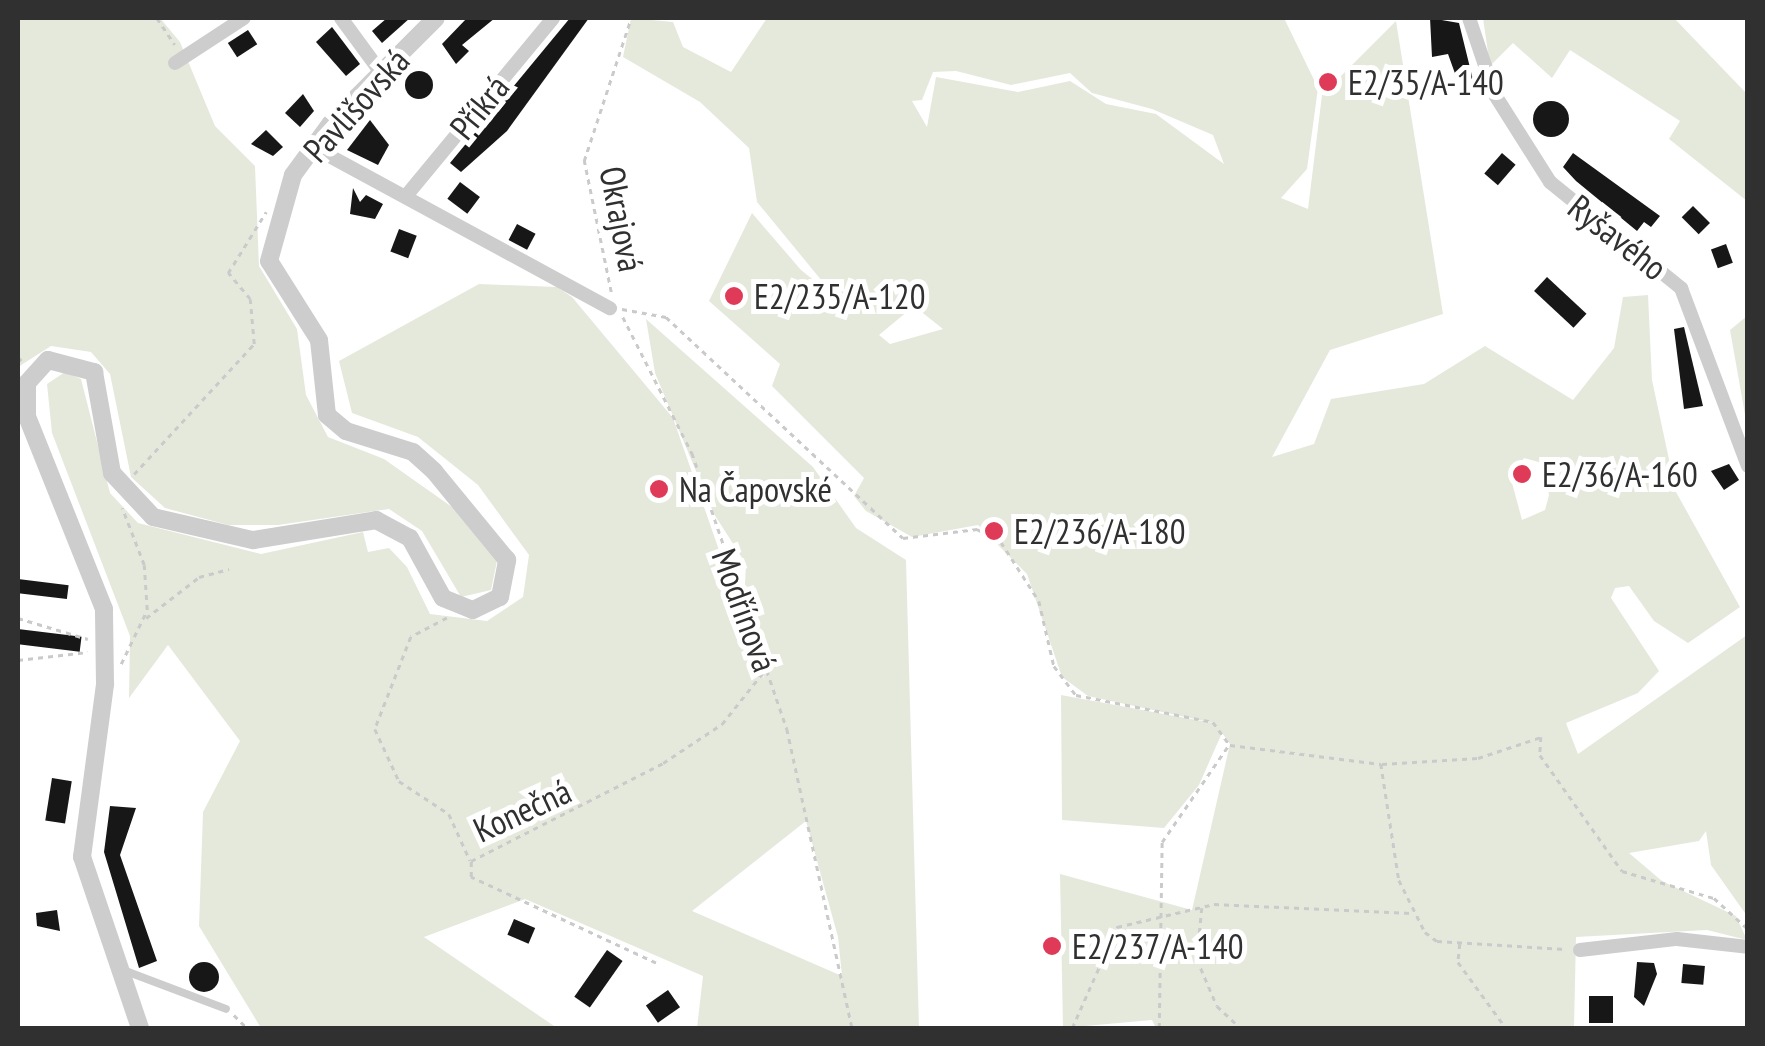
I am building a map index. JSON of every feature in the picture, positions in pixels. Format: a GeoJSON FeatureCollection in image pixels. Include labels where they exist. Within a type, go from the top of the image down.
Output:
{"type":"FeatureCollection","features":[{"type":"Feature","properties":{"kind":"street"},"geometry":{"type":"LineString","coordinates":[[179,60],[244,18]]}},
{"type":"Feature","properties":{"kind":"street"},"geometry":{"type":"LineString","coordinates":[[341,18],[382,74]]}},
{"type":"Feature","properties":{"kind":"street","name":"Pavlišovská"},"geometry":{"type":"LineString","coordinates":[[282,197],[313,147],[436,18]]}},
{"type":"Feature","properties":{"kind":"street","name":"Příkrá"},"geometry":{"type":"LineString","coordinates":[[406,196],[552,18]]}},
{"type":"Feature","properties":{"kind":"street","name":"Ryšavého"},"geometry":{"type":"LineString","coordinates":[[1468,18],[1495,95],[1550,182],[1681,288],[1748,466]]}},
{"type":"Feature","properties":{"kind":"street"},"geometry":{"type":"LineString","coordinates":[[313,147],[610,308]]}},
{"type":"Feature","properties":{"kind":"street"},"geometry":{"type":"LineString","coordinates":[[140,1028],[82,857],[106,671],[104,608],[23,399],[48,360],[86,364],[102,384],[121,492],[154,516],[253,540],[359,519],[394,525],[442,598],[473,610],[500,597],[508,560],[412,452],[346,431],[327,415],[319,340],[269,261],[282,197]]}},
{"type":"Feature","properties":{"kind":"street"},"geometry":{"type":"LineString","coordinates":[[1580,950],[1677,939],[1748,947]]}},
{"type":"Feature","properties":{"kind":"lane"},"geometry":{"type":"LineString","coordinates":[[118,968],[226,1008]]}},
{"type":"Feature","properties":{"kind":"path"},"geometry":{"type":"LineString","coordinates":[[157,18],[179,60]]}},
{"type":"Feature","properties":{"kind":"path","name":"Okrajová"},"geometry":{"type":"LineString","coordinates":[[631,18],[584,161],[612,261],[610,308],[666,318],[902,538],[977,529],[1001,542],[1039,601],[1054,666],[1076,694],[1212,722],[1229,744]]}},
{"type":"Feature","properties":{"kind":"path"},"geometry":{"type":"LineString","coordinates":[[145,619],[144,566],[121,492],[242,368],[255,313],[228,273],[282,197]]}},
{"type":"Feature","properties":{"kind":"path","name":"Modřínová"},"geometry":{"type":"LineString","coordinates":[[610,308],[635,326],[658,373],[787,728],[852,1028]]}},
{"type":"Feature","properties":{"kind":"path"},"geometry":{"type":"LineString","coordinates":[[18,618],[83,630],[106,671],[122,663],[145,619],[198,577],[229,569]]}},
{"type":"Feature","properties":{"kind":"path"},"geometry":{"type":"LineString","coordinates":[[471,862],[449,814],[399,780],[375,728],[411,637],[473,610]]}},
{"type":"Feature","properties":{"kind":"path"},"geometry":{"type":"LineString","coordinates":[[18,660],[85,658],[91,646]]}},
{"type":"Feature","properties":{"kind":"path","name":"Konečná"},"geometry":{"type":"LineString","coordinates":[[656,963],[471,877],[471,862],[663,763],[722,724],[766,668]]}},
{"type":"Feature","properties":{"kind":"path"},"geometry":{"type":"LineString","coordinates":[[1160,1028],[1162,842],[1229,744],[1381,764],[1478,758],[1541,737],[1540,755],[1622,872],[1714,898],[1748,929]]}},
{"type":"Feature","properties":{"kind":"path"},"geometry":{"type":"LineString","coordinates":[[1381,764],[1412,914],[1436,942],[1580,950]]}},
{"type":"Feature","properties":{"kind":"path"},"geometry":{"type":"LineString","coordinates":[[1072,1028],[1117,926],[1159,912],[1202,906],[1412,914]]}},
{"type":"Feature","properties":{"kind":"path"},"geometry":{"type":"LineString","coordinates":[[1202,906],[1197,959],[1217,1006],[1241,1028]]}},
{"type":"Feature","properties":{"kind":"path"},"geometry":{"type":"LineString","coordinates":[[1460,943],[1458,962],[1506,1028]]}},
{"type":"Feature","properties":{"kind":"path"},"geometry":{"type":"LineString","coordinates":[[226,1008],[246,1028]]}},
{"type":"Feature","properties":{"kind":"shaded area"},"geometry":{"type":"Polygon","coordinates":[[[18,18],[160,18],[180,42],[215,126],[255,166],[259,266],[297,329],[306,395],[328,437],[384,459],[462,514],[497,561],[491,590],[461,597],[422,531],[389,509],[278,525],[228,525],[165,508],[131,477],[110,374],[91,352],[51,346],[18,367],[18,18]]]}},
{"type":"Feature","properties":{"kind":"shaded area"},"geometry":{"type":"Polygon","coordinates":[[[631,18],[673,22],[683,47],[731,72],[767,18],[1284,18],[1318,88],[1307,169],[1281,198],[1308,209],[1322,95],[1396,21],[1443,314],[1330,350],[1272,457],[1314,444],[1331,399],[1424,384],[1485,346],[1573,400],[1614,348],[1623,297],[1648,295],[1652,380],[1676,492],[1740,607],[1688,643],[1654,621],[1629,586],[1615,588],[1611,598],[1659,671],[1638,693],[1566,723],[1578,754],[1747,635],[1747,916],[1711,865],[1706,831],[1699,841],[1629,853],[1662,881],[1736,916],[1747,940],[1707,930],[1576,937],[1574,1028],[1156,1028],[1152,1020],[1063,1028],[1060,874],[1192,910],[1230,744],[1222,733],[1199,785],[1164,828],[1062,820],[1061,695],[1218,724],[1088,696],[1062,677],[1027,574],[978,525],[912,537],[866,511],[854,496],[864,478],[772,386],[780,364],[709,301],[752,213],[801,270],[836,298],[757,202],[749,148],[700,102],[623,57],[631,18]],[[956,71],[933,72],[922,100],[912,101],[927,127],[936,77],[1018,92],[1070,81],[1106,104],[1156,114],[1224,164],[1213,135],[1152,109],[1092,93],[1070,73],[1011,85],[956,71]],[[914,306],[879,335],[890,344],[943,329],[914,306]],[[1524,458],[1511,479],[1522,520],[1545,510],[1549,495],[1542,463],[1524,458]]]}},
{"type":"Feature","properties":{"kind":"shaded area"},"geometry":{"type":"Polygon","coordinates":[[[1483,18],[1674,18],[1747,94],[1747,201],[1669,139],[1680,121],[1570,50],[1552,78],[1513,43],[1490,66],[1483,18]]]}},
{"type":"Feature","properties":{"kind":"shaded area"},"geometry":{"type":"Polygon","coordinates":[[[479,284],[557,287],[572,297],[673,418],[765,682],[744,603],[746,564],[714,514],[655,373],[646,319],[813,467],[856,528],[906,560],[919,1028],[697,1028],[703,976],[525,899],[424,937],[557,1028],[261,1028],[199,926],[203,812],[240,741],[168,645],[129,698],[130,636],[52,433],[47,384],[65,372],[81,379],[110,493],[138,523],[261,554],[363,532],[368,552],[389,548],[407,567],[430,614],[487,621],[523,597],[529,555],[478,485],[418,437],[352,413],[339,361],[479,284]],[[806,821],[692,911],[842,976],[838,937],[806,821]]]}},
{"type":"Feature","properties":{"kind":"shaded area"},"geometry":{"type":"Polygon","coordinates":[[[1747,316],[1747,426],[1730,330],[1747,316]]]}},
{"type":"Feature","properties":{"kind":"building"},"geometry":{"type":"Polygon","coordinates":[[[387,18],[410,18],[382,43],[372,31],[387,18]]]}},
{"type":"Feature","properties":{"kind":"building"},"geometry":{"type":"Polygon","coordinates":[[[467,18],[495,18],[462,45],[469,51],[456,64],[442,44],[467,18]]]}},
{"type":"Feature","properties":{"kind":"building"},"geometry":{"type":"Polygon","coordinates":[[[570,18],[589,18],[507,131],[461,172],[450,163],[570,18]]]}},
{"type":"Feature","properties":{"kind":"building"},"geometry":{"type":"Polygon","coordinates":[[[1430,18],[1459,23],[1475,88],[1462,93],[1448,54],[1432,57],[1430,18]]]}},
{"type":"Feature","properties":{"kind":"building"},"geometry":{"type":"Polygon","coordinates":[[[332,27],[360,64],[346,76],[316,42],[332,27]]]}},
{"type":"Feature","properties":{"kind":"building"},"geometry":{"type":"Polygon","coordinates":[[[248,30],[257,44],[237,57],[228,43],[248,30]]]}},
{"type":"Feature","properties":{"kind":"building"},"geometry":{"type":"Polygon","coordinates":[[[419,71],[429,75],[433,85],[429,95],[419,99],[409,95],[405,85],[409,75],[419,71]]]}},
{"type":"Feature","properties":{"kind":"building"},"geometry":{"type":"Polygon","coordinates":[[[303,94],[314,111],[300,127],[285,113],[303,94]]]}},
{"type":"Feature","properties":{"kind":"building"},"geometry":{"type":"Polygon","coordinates":[[[1551,101],[1563,107],[1569,119],[1563,131],[1551,137],[1539,131],[1533,119],[1539,107],[1551,101]]]}},
{"type":"Feature","properties":{"kind":"building"},"geometry":{"type":"Polygon","coordinates":[[[370,120],[389,145],[378,165],[347,150],[370,120]]]}},
{"type":"Feature","properties":{"kind":"building"},"geometry":{"type":"Polygon","coordinates":[[[266,130],[283,147],[273,156],[251,144],[266,130]]]}},
{"type":"Feature","properties":{"kind":"building"},"geometry":{"type":"Polygon","coordinates":[[[1502,153],[1516,165],[1498,185],[1484,173],[1502,153]]]}},
{"type":"Feature","properties":{"kind":"building"},"geometry":{"type":"Polygon","coordinates":[[[1573,153],[1660,216],[1651,227],[1644,222],[1637,231],[1576,181],[1563,167],[1573,153]]]}},
{"type":"Feature","properties":{"kind":"building"},"geometry":{"type":"Polygon","coordinates":[[[460,182],[480,197],[467,214],[447,199],[460,182]]]}},
{"type":"Feature","properties":{"kind":"building"},"geometry":{"type":"Polygon","coordinates":[[[353,188],[360,202],[366,195],[383,204],[375,219],[350,214],[353,188]]]}},
{"type":"Feature","properties":{"kind":"building"},"geometry":{"type":"Polygon","coordinates":[[[1693,206],[1710,223],[1699,234],[1682,217],[1693,206]]]}},
{"type":"Feature","properties":{"kind":"building"},"geometry":{"type":"Polygon","coordinates":[[[517,224],[536,234],[527,250],[509,240],[517,224]]]}},
{"type":"Feature","properties":{"kind":"building"},"geometry":{"type":"Polygon","coordinates":[[[399,229],[417,236],[408,258],[390,251],[399,229]]]}},
{"type":"Feature","properties":{"kind":"building"},"geometry":{"type":"Polygon","coordinates":[[[1726,244],[1733,263],[1718,268],[1711,249],[1726,244]]]}},
{"type":"Feature","properties":{"kind":"building"},"geometry":{"type":"Polygon","coordinates":[[[1547,277],[1586,314],[1574,328],[1534,291],[1547,277]]]}},
{"type":"Feature","properties":{"kind":"building"},"geometry":{"type":"Polygon","coordinates":[[[1684,327],[1703,406],[1684,409],[1674,329],[1684,327]]]}},
{"type":"Feature","properties":{"kind":"building"},"geometry":{"type":"Polygon","coordinates":[[[1729,464],[1739,480],[1724,490],[1711,471],[1729,464]]]}},
{"type":"Feature","properties":{"kind":"building"},"geometry":{"type":"Polygon","coordinates":[[[18,579],[69,585],[67,599],[18,593],[18,579]]]}},
{"type":"Feature","properties":{"kind":"building"},"geometry":{"type":"Polygon","coordinates":[[[18,629],[82,637],[80,652],[18,644],[18,629]]]}},
{"type":"Feature","properties":{"kind":"building"},"geometry":{"type":"Polygon","coordinates":[[[52,778],[72,781],[65,824],[45,820],[52,778]]]}},
{"type":"Feature","properties":{"kind":"building"},"geometry":{"type":"Polygon","coordinates":[[[110,806],[136,808],[120,855],[157,961],[139,968],[104,852],[110,806]]]}},
{"type":"Feature","properties":{"kind":"building"},"geometry":{"type":"Polygon","coordinates":[[[57,910],[60,931],[37,926],[36,913],[57,910]]]}},
{"type":"Feature","properties":{"kind":"building"},"geometry":{"type":"Polygon","coordinates":[[[514,919],[535,928],[529,944],[507,935],[514,919]]]}},
{"type":"Feature","properties":{"kind":"building"},"geometry":{"type":"Polygon","coordinates":[[[607,950],[623,961],[590,1008],[574,997],[607,950]]]}},
{"type":"Feature","properties":{"kind":"building"},"geometry":{"type":"Polygon","coordinates":[[[204,962],[218,971],[219,977],[210,991],[204,992],[190,983],[189,977],[198,963],[204,962]]]}},
{"type":"Feature","properties":{"kind":"building"},"geometry":{"type":"Polygon","coordinates":[[[1637,962],[1654,963],[1657,974],[1644,1006],[1634,997],[1637,962]]]}},
{"type":"Feature","properties":{"kind":"building"},"geometry":{"type":"Polygon","coordinates":[[[1683,964],[1705,966],[1703,985],[1681,983],[1683,964]]]}},
{"type":"Feature","properties":{"kind":"building"},"geometry":{"type":"Polygon","coordinates":[[[668,990],[680,1007],[658,1023],[646,1005],[668,990]]]}},
{"type":"Feature","properties":{"kind":"building"},"geometry":{"type":"Polygon","coordinates":[[[1589,996],[1613,996],[1613,1023],[1589,1023],[1589,996]]]}},
{"type":"Feature","properties":{"kind":"place","name":"E2/35/A-140"},"geometry":{"type":"Point","coordinates":[1328,82]}},
{"type":"Feature","properties":{"kind":"place","name":"E2/235/A-120"},"geometry":{"type":"Point","coordinates":[734,296]}},
{"type":"Feature","properties":{"kind":"place","name":"E2/36/A-160"},"geometry":{"type":"Point","coordinates":[1522,474]}},
{"type":"Feature","properties":{"kind":"place","name":"Na Čapovské"},"geometry":{"type":"Point","coordinates":[659,489]}},
{"type":"Feature","properties":{"kind":"place","name":"E2/236/A-180"},"geometry":{"type":"Point","coordinates":[994,531]}},
{"type":"Feature","properties":{"kind":"place","name":"E2/237/A-140"},"geometry":{"type":"Point","coordinates":[1052,946]}}]}
